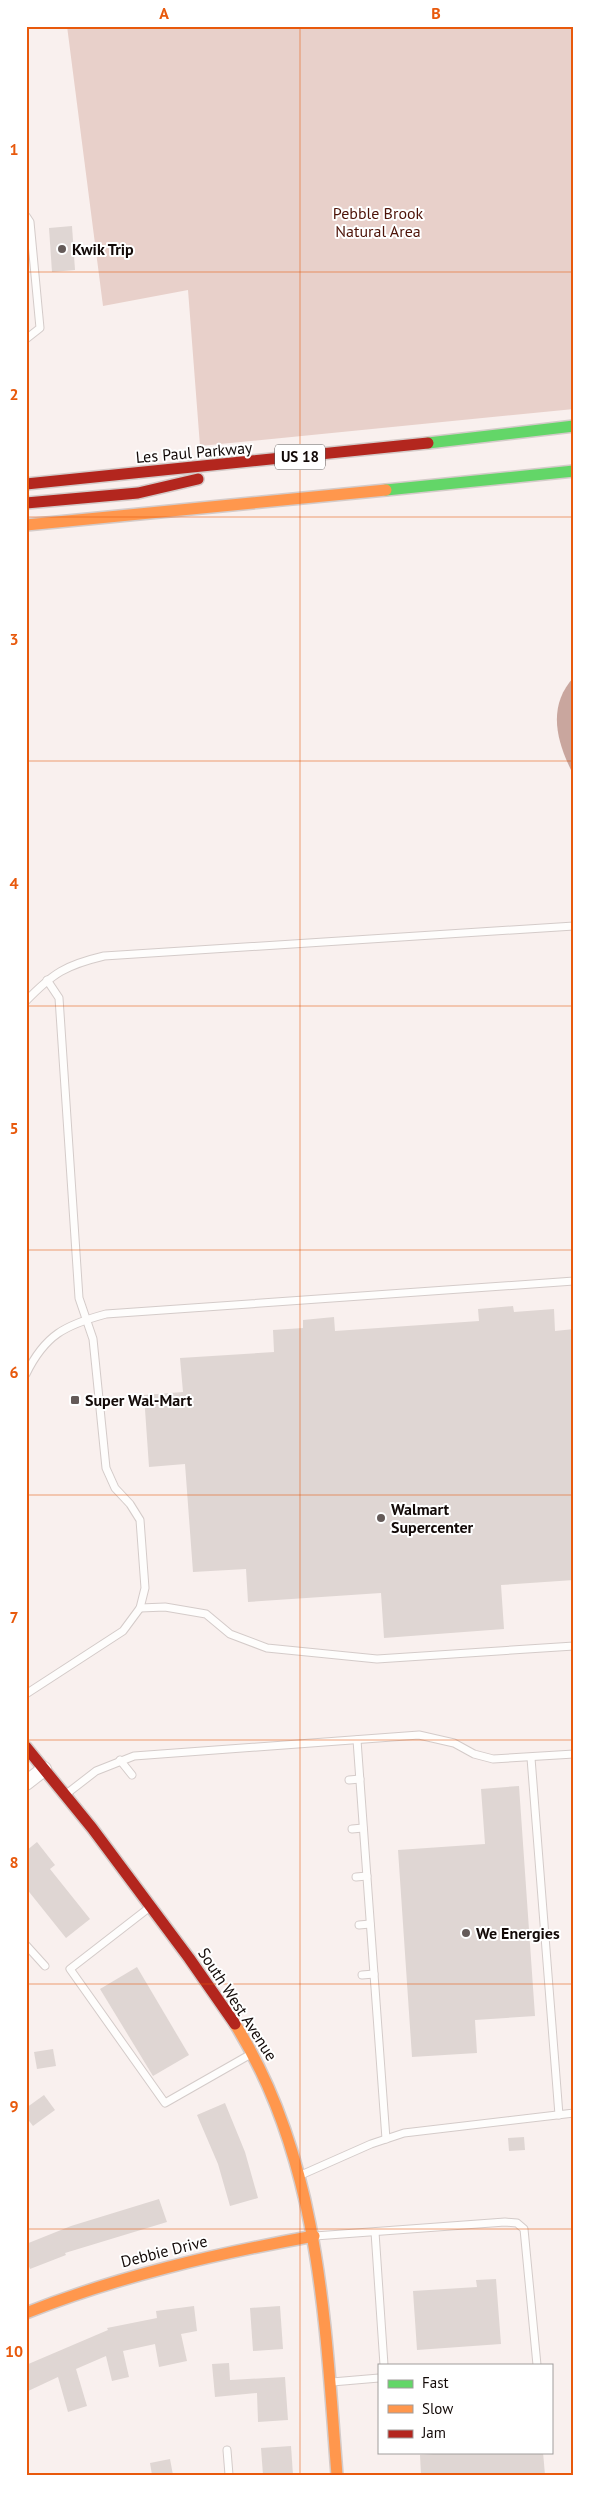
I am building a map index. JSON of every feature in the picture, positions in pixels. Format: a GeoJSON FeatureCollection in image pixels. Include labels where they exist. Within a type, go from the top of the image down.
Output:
{"type":"FeatureCollection","features":[{"type":"Feature","properties":{"kind":"main road","name":"Les Paul Parkway"},"geometry":{"type":"LineString","coordinates":[[26,484],[274,460],[574,426]]}},
{"type":"Feature","properties":{"kind":"main road"},"geometry":{"type":"LineString","coordinates":[[26,503],[138,493],[274,460]]}},
{"type":"Feature","properties":{"kind":"main road"},"geometry":{"type":"LineString","coordinates":[[26,525],[574,471]]}},
{"type":"Feature","properties":{"kind":"main road","name":"South West Avenue"},"geometry":{"type":"LineString","coordinates":[[26,1746],[206,1981],[263,2072],[283,2119],[301,2175],[314,2236],[330,2382],[337,2475]]}},
{"type":"Feature","properties":{"kind":"main road","name":"Debbie Drive"},"geometry":{"type":"LineString","coordinates":[[26,2313],[102,2284],[156,2268],[314,2236]]}},
{"type":"Feature","properties":{"kind":"street"},"geometry":{"type":"LineString","coordinates":[[26,1783],[44,1770]]}},
{"type":"Feature","properties":{"kind":"lane"},"geometry":{"type":"LineString","coordinates":[[26,216],[30,222],[40,328],[26,339]]}},
{"type":"Feature","properties":{"kind":"lane"},"geometry":{"type":"LineString","coordinates":[[26,1001],[47,980],[65,968],[104,956],[574,926]]}},
{"type":"Feature","properties":{"kind":"lane"},"geometry":{"type":"LineString","coordinates":[[26,1694],[123,1631],[140,1608],[145,1588],[140,1520],[130,1504],[115,1488],[106,1468],[93,1339],[88,1319],[79,1298],[59,998],[47,980]]}},
{"type":"Feature","properties":{"kind":"lane"},"geometry":{"type":"LineString","coordinates":[[26,1374],[35,1355],[48,1340],[66,1327],[88,1319],[126,1311],[574,1281]]}},
{"type":"Feature","properties":{"kind":"lane"},"geometry":{"type":"LineString","coordinates":[[140,1608],[166,1607],[206,1614],[230,1634],[267,1648],[377,1659],[574,1646]]}},
{"type":"Feature","properties":{"kind":"lane"},"geometry":{"type":"LineString","coordinates":[[65,1795],[96,1771],[120,1760],[157,1754],[420,1735],[454,1743],[474,1754],[493,1759],[574,1754]]}},
{"type":"Feature","properties":{"kind":"lane"},"geometry":{"type":"LineString","coordinates":[[357,1740],[386,2139]]}},
{"type":"Feature","properties":{"kind":"lane"},"geometry":{"type":"LineString","coordinates":[[532,1758],[559,2115]]}},
{"type":"Feature","properties":{"kind":"lane"},"geometry":{"type":"LineString","coordinates":[[120,1760],[132,1775]]}},
{"type":"Feature","properties":{"kind":"lane"},"geometry":{"type":"LineString","coordinates":[[349,1780],[360,1779]]}},
{"type":"Feature","properties":{"kind":"lane"},"geometry":{"type":"LineString","coordinates":[[352,1829],[363,1828]]}},
{"type":"Feature","properties":{"kind":"lane"},"geometry":{"type":"LineString","coordinates":[[356,1877],[367,1876]]}},
{"type":"Feature","properties":{"kind":"lane"},"geometry":{"type":"LineString","coordinates":[[150,1907],[70,1969],[165,2102],[252,2054]]}},
{"type":"Feature","properties":{"kind":"lane"},"geometry":{"type":"LineString","coordinates":[[359,1925],[370,1924]]}},
{"type":"Feature","properties":{"kind":"lane"},"geometry":{"type":"LineString","coordinates":[[26,1945],[45,1966]]}},
{"type":"Feature","properties":{"kind":"lane"},"geometry":{"type":"LineString","coordinates":[[362,1976],[374,1974]]}},
{"type":"Feature","properties":{"kind":"lane"},"geometry":{"type":"LineString","coordinates":[[301,2175],[386,2139],[410,2132],[574,2114]]}},
{"type":"Feature","properties":{"kind":"lane"},"geometry":{"type":"LineString","coordinates":[[314,2236],[505,2222],[517,2223],[524,2230],[537,2364]]}},
{"type":"Feature","properties":{"kind":"lane"},"geometry":{"type":"LineString","coordinates":[[375,2232],[384,2364]]}},
{"type":"Feature","properties":{"kind":"lane"},"geometry":{"type":"LineString","coordinates":[[330,2382],[378,2378]]}},
{"type":"Feature","properties":{"kind":"lane"},"geometry":{"type":"LineString","coordinates":[[227,2450],[229,2475]]}},
{"type":"Feature","properties":{"kind":"green space","name":"Pebble Brook Natural Area"},"geometry":{"type":"Polygon","coordinates":[[[67,26],[574,26],[574,409],[200,446],[188,290],[103,306],[67,26]]]}},
{"type":"Feature","properties":{"kind":"shaded area"},"geometry":{"type":"Polygon","coordinates":[[[574,677],[574,776],[559,738],[557,713],[565,689],[574,677]]]}},
{"type":"Feature","properties":{"kind":"building","name":"Kwik Trip"},"geometry":{"type":"Polygon","coordinates":[[[72,226],[75,270],[52,272],[49,228],[72,226]]]}},
{"type":"Feature","properties":{"kind":"building","name":"Walmart Supercenter"},"geometry":{"type":"Polygon","coordinates":[[[513,1306],[514,1312],[554,1309],[555,1331],[574,1329],[574,1580],[501,1585],[504,1629],[384,1638],[381,1593],[248,1602],[246,1569],[193,1572],[185,1464],[149,1467],[144,1395],[183,1392],[180,1358],[274,1352],[273,1330],[303,1328],[303,1320],[334,1317],[335,1331],[479,1321],[478,1309],[513,1306]]]}},
{"type":"Feature","properties":{"kind":"building","name":"We Energies"},"geometry":{"type":"Polygon","coordinates":[[[519,1786],[535,2016],[475,2020],[477,2053],[412,2057],[398,1850],[485,1844],[481,1789],[519,1786]]]}},
{"type":"Feature","properties":{"kind":"building"},"geometry":{"type":"Polygon","coordinates":[[[37,1842],[55,1865],[50,1869],[90,1919],[66,1938],[26,1888],[26,1851],[37,1842]]]}},
{"type":"Feature","properties":{"kind":"building"},"geometry":{"type":"Polygon","coordinates":[[[137,1967],[189,2055],[153,2076],[100,1989],[137,1967]]]}},
{"type":"Feature","properties":{"kind":"building"},"geometry":{"type":"Polygon","coordinates":[[[53,2049],[56,2066],[37,2069],[34,2052],[53,2049]]]}},
{"type":"Feature","properties":{"kind":"building"},"geometry":{"type":"Polygon","coordinates":[[[44,2095],[55,2110],[33,2126],[26,2117],[26,2108],[44,2095]]]}},
{"type":"Feature","properties":{"kind":"building"},"geometry":{"type":"Polygon","coordinates":[[[225,2103],[245,2152],[258,2198],[230,2206],[218,2164],[197,2115],[225,2103]]]}},
{"type":"Feature","properties":{"kind":"building"},"geometry":{"type":"Polygon","coordinates":[[[524,2137],[525,2150],[509,2151],[508,2138],[524,2137]]]}},
{"type":"Feature","properties":{"kind":"building"},"geometry":{"type":"Polygon","coordinates":[[[159,2199],[167,2222],[65,2253],[66,2255],[30,2269],[26,2259],[26,2244],[71,2226],[159,2199]]]}},
{"type":"Feature","properties":{"kind":"building"},"geometry":{"type":"Polygon","coordinates":[[[496,2279],[501,2344],[417,2350],[413,2291],[477,2287],[476,2280],[496,2279]]]}},
{"type":"Feature","properties":{"kind":"building"},"geometry":{"type":"Polygon","coordinates":[[[194,2306],[197,2331],[181,2334],[187,2361],[159,2367],[155,2344],[123,2351],[129,2377],[112,2381],[106,2356],[76,2369],[87,2406],[68,2412],[58,2377],[26,2392],[26,2365],[108,2330],[107,2328],[157,2318],[156,2311],[194,2306]]]}},
{"type":"Feature","properties":{"kind":"building"},"geometry":{"type":"Polygon","coordinates":[[[280,2306],[283,2349],[253,2351],[250,2308],[280,2306]]]}},
{"type":"Feature","properties":{"kind":"building"},"geometry":{"type":"Polygon","coordinates":[[[229,2363],[230,2380],[285,2377],[288,2420],[258,2422],[257,2393],[215,2397],[212,2364],[229,2363]]]}},
{"type":"Feature","properties":{"kind":"building"},"geometry":{"type":"Polygon","coordinates":[[[291,2446],[293,2475],[263,2475],[261,2448],[291,2446]]]}},
{"type":"Feature","properties":{"kind":"building"},"geometry":{"type":"Polygon","coordinates":[[[543,2454],[545,2475],[421,2475],[420,2455],[543,2454]]]}},
{"type":"Feature","properties":{"kind":"building"},"geometry":{"type":"Polygon","coordinates":[[[170,2459],[173,2475],[152,2475],[150,2463],[170,2459]]]}},
{"type":"Feature","properties":{"kind":"traffic: fast"},"geometry":{"type":"LineString","coordinates":[[428,443],[574,426]]}},
{"type":"Feature","properties":{"kind":"traffic: fast"},"geometry":{"type":"LineString","coordinates":[[386,490],[574,471]]}},
{"type":"Feature","properties":{"kind":"traffic: slow"},"geometry":{"type":"LineString","coordinates":[[26,525],[386,490]]}},
{"type":"Feature","properties":{"kind":"traffic: slow"},"geometry":{"type":"LineString","coordinates":[[235,2024],[263,2076],[285,2130],[301,2186],[313,2242],[322,2300],[337,2475]]}},
{"type":"Feature","properties":{"kind":"traffic: slow"},"geometry":{"type":"LineString","coordinates":[[26,2313],[96,2288],[168,2267],[240,2250],[314,2236]]}},
{"type":"Feature","properties":{"kind":"traffic: jam"},"geometry":{"type":"LineString","coordinates":[[26,484],[428,443]]}},
{"type":"Feature","properties":{"kind":"traffic: jam"},"geometry":{"type":"LineString","coordinates":[[26,503],[138,493],[198,479]]}},
{"type":"Feature","properties":{"kind":"traffic: jam"},"geometry":{"type":"LineString","coordinates":[[26,1747],[92,1828],[189,1958],[235,2024]]}},
{"type":"Feature","properties":{"kind":"place","name":"Kwik Trip"},"geometry":{"type":"Point","coordinates":[62,249]}},
{"type":"Feature","properties":{"kind":"place","name":"Super Wal-Mart"},"geometry":{"type":"Point","coordinates":[75,1400]}},
{"type":"Feature","properties":{"kind":"place","name":"Walmart Supercenter"},"geometry":{"type":"Point","coordinates":[381,1518]}},
{"type":"Feature","properties":{"kind":"place","name":"We Energies"},"geometry":{"type":"Point","coordinates":[466,1933]}}]}
